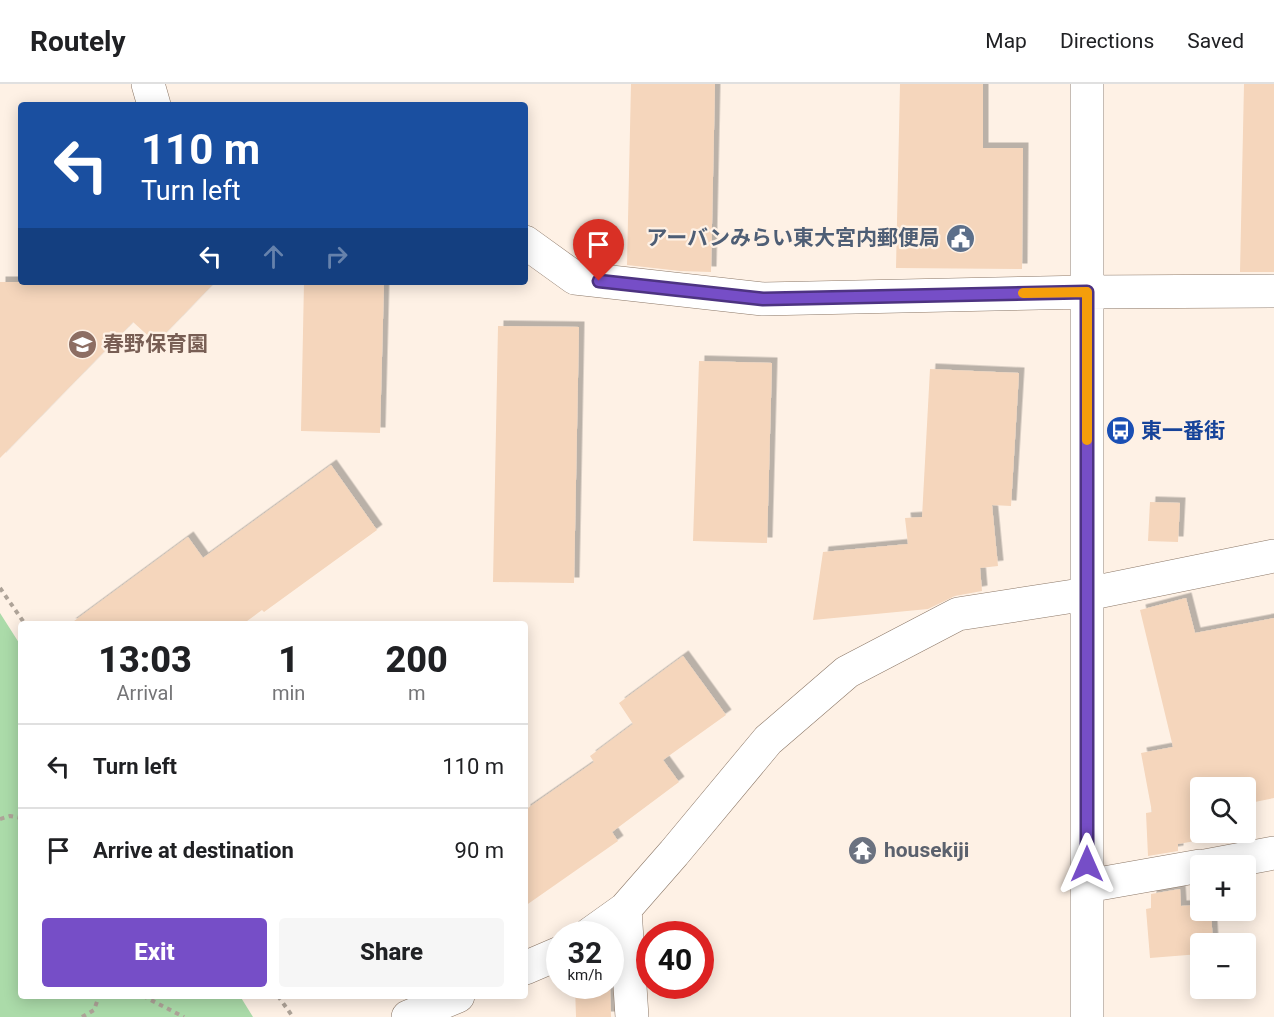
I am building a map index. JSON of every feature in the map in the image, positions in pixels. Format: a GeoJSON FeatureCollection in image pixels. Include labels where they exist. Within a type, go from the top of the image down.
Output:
{"type":"FeatureCollection","features":[{"type":"Feature","properties":{"kind":"street"},"geometry":{"type":"LineString","coordinates":[[148,84],[153,102]]}},
{"type":"Feature","properties":{"kind":"street"},"geometry":{"type":"LineString","coordinates":[[1087,84],[1087,1017]]}},
{"type":"Feature","properties":{"kind":"street"},"geometry":{"type":"LineString","coordinates":[[528,244],[575,278],[763,299],[1087,292],[1274,291]]}},
{"type":"Feature","properties":{"kind":"street"},"geometry":{"type":"LineString","coordinates":[[608,921],[624,909],[674,853],[768,740],[847,672],[958,614],[1087,594],[1274,556]]}},
{"type":"Feature","properties":{"kind":"street"},"geometry":{"type":"LineString","coordinates":[[1256,856],[1274,853]]}},
{"type":"Feature","properties":{"kind":"street"},"geometry":{"type":"LineString","coordinates":[[1087,886],[1190,868]]}},
{"type":"Feature","properties":{"kind":"street"},"geometry":{"type":"LineString","coordinates":[[624,909],[632,1017]]}},
{"type":"Feature","properties":{"kind":"street"},"geometry":{"type":"LineString","coordinates":[[528,967],[546,959]]}},
{"type":"Feature","properties":{"kind":"street"},"geometry":{"type":"LineString","coordinates":[[408,1017],[451,999]]}},
{"type":"Feature","properties":{"kind":"path"},"geometry":{"type":"LineString","coordinates":[[0,588],[23,621]]}},
{"type":"Feature","properties":{"kind":"path"},"geometry":{"type":"LineString","coordinates":[[0,819],[10,816],[18,817]]}},
{"type":"Feature","properties":{"kind":"path"},"geometry":{"type":"LineString","coordinates":[[82,1017],[94,1010],[98,999]]}},
{"type":"Feature","properties":{"kind":"path"},"geometry":{"type":"LineString","coordinates":[[149,999],[184,1017]]}},
{"type":"Feature","properties":{"kind":"path"},"geometry":{"type":"LineString","coordinates":[[280,999],[293,1017]]}},
{"type":"Feature","properties":{"kind":"green space"},"geometry":{"type":"Polygon","coordinates":[[[0,613],[18,641],[18,999],[242,999],[253,1017],[0,1017],[0,613]]]}},
{"type":"Feature","properties":{"kind":"building"},"geometry":{"type":"Polygon","coordinates":[[[631,84],[715,84],[711,272],[627,265],[631,84]]]}},
{"type":"Feature","properties":{"kind":"building"},"geometry":{"type":"Polygon","coordinates":[[[900,84],[983,84],[983,148],[1023,148],[1022,269],[896,268],[900,84]]]}},
{"type":"Feature","properties":{"kind":"building"},"geometry":{"type":"Polygon","coordinates":[[[1244,84],[1274,84],[1274,272],[1240,272],[1244,84]]]}},
{"type":"Feature","properties":{"kind":"building"},"geometry":{"type":"Polygon","coordinates":[[[0,282],[18,282],[18,285],[212,285],[156,343],[133,322],[0,458],[0,282]]]}},
{"type":"Feature","properties":{"kind":"building"},"geometry":{"type":"Polygon","coordinates":[[[304,285],[384,285],[380,433],[301,431],[304,285]]]}},
{"type":"Feature","properties":{"kind":"building"},"geometry":{"type":"Polygon","coordinates":[[[498,326],[579,327],[574,583],[493,582],[498,326]]]}},
{"type":"Feature","properties":{"kind":"building"},"geometry":{"type":"Polygon","coordinates":[[[699,361],[772,363],[767,543],[693,541],[699,361]]]}},
{"type":"Feature","properties":{"kind":"building"},"geometry":{"type":"Polygon","coordinates":[[[930,369],[1019,373],[1011,506],[992,505],[998,566],[980,568],[982,591],[955,596],[928,609],[813,620],[823,552],[908,544],[905,518],[922,517],[930,369]]]}},
{"type":"Feature","properties":{"kind":"building"},"geometry":{"type":"Polygon","coordinates":[[[331,465],[377,530],[264,612],[262,610],[247,621],[74,621],[188,537],[203,558],[331,465]]]}},
{"type":"Feature","properties":{"kind":"building"},"geometry":{"type":"Polygon","coordinates":[[[1150,502],[1180,503],[1178,542],[1148,541],[1150,502]]]}},
{"type":"Feature","properties":{"kind":"building"},"geometry":{"type":"Polygon","coordinates":[[[1186,598],[1195,633],[1274,618],[1274,798],[1256,802],[1256,777],[1190,777],[1190,842],[1178,844],[1178,851],[1148,856],[1146,813],[1152,812],[1141,753],[1173,747],[1140,610],[1186,598]]]}},
{"type":"Feature","properties":{"kind":"building"},"geometry":{"type":"Polygon","coordinates":[[[683,656],[726,715],[663,760],[679,782],[612,832],[618,841],[528,904],[528,808],[594,762],[590,756],[633,724],[619,703],[683,656]]]}},
{"type":"Feature","properties":{"kind":"building"},"geometry":{"type":"Polygon","coordinates":[[[1180,889],[1181,906],[1190,906],[1190,921],[1212,921],[1212,933],[1190,933],[1190,955],[1150,958],[1146,909],[1151,908],[1151,894],[1180,889]]]}},
{"type":"Feature","properties":{"kind":"building"},"geometry":{"type":"Polygon","coordinates":[[[575,999],[610,999],[611,1017],[576,1017],[575,999]]]}},
{"type":"Feature","properties":{"kind":"slow traffic"},"geometry":{"type":"LineString","coordinates":[[1023,293],[1087,292],[1087,440]]}},
{"type":"Feature","properties":{"kind":"place","name":"アーバンみらい東大宮内郵便局"},"geometry":{"type":"Point","coordinates":[961,238]}},
{"type":"Feature","properties":{"kind":"place","name":"春野保育園"},"geometry":{"type":"Point","coordinates":[82,344]}},
{"type":"Feature","properties":{"kind":"place","name":"東一番街"},"geometry":{"type":"Point","coordinates":[1120,431]}},
{"type":"Feature","properties":{"kind":"place","name":"housekiji"},"geometry":{"type":"Point","coordinates":[863,850]}},
{"type":"Feature","properties":{"kind":"route"},"geometry":{"type":"LineString","coordinates":[[599,281],[763,299],[1087,292],[1087,864]]}}]}
